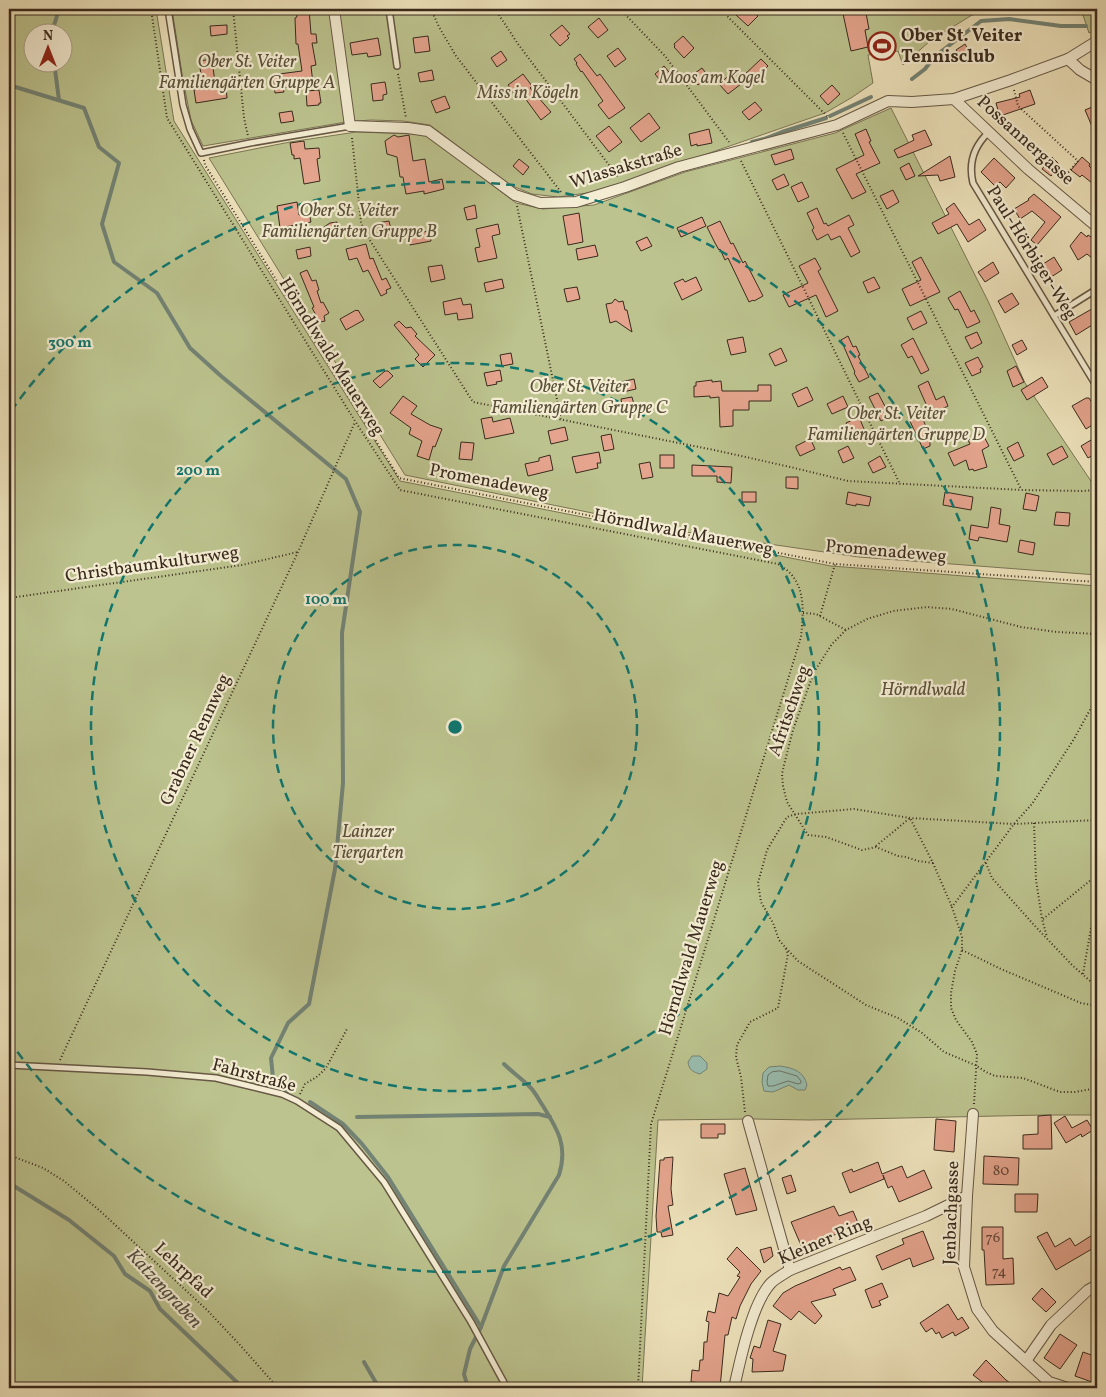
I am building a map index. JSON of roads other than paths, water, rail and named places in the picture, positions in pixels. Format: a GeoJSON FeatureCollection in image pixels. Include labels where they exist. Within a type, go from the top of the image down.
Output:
{"type":"FeatureCollection","features":[{"type":"Feature","properties":{"kind":"street"},"geometry":{"type":"LineString","coordinates":[[334,9],[350,126]]}},
{"type":"Feature","properties":{"kind":"street","name":"Wlassakstraße"},"geometry":{"type":"LineString","coordinates":[[350,126],[428,130],[515,195],[540,202],[569,203],[590,199],[679,166],[837,125],[888,101],[912,102],[954,99],[1068,59],[1097,41]]}},
{"type":"Feature","properties":{"kind":"street"},"geometry":{"type":"LineString","coordinates":[[1068,59],[1080,70],[1097,80]]}},
{"type":"Feature","properties":{"kind":"street","name":"Possannergasse"},"geometry":{"type":"LineString","coordinates":[[954,99],[1028,169],[1097,227]]}},
{"type":"Feature","properties":{"kind":"street","name":"Jenbachgasse"},"geometry":{"type":"LineString","coordinates":[[973,1114],[964,1267],[977,1309],[993,1331],[1049,1382],[1068,1388]]}},
{"type":"Feature","properties":{"kind":"street"},"geometry":{"type":"LineString","coordinates":[[748,1121],[790,1270]]}},
{"type":"Feature","properties":{"kind":"street","name":"Kleiner Ring"},"geometry":{"type":"LineString","coordinates":[[734,1388],[742,1352],[758,1304],[771,1284],[790,1270],[926,1216],[968,1196]]}},
{"type":"Feature","properties":{"kind":"street"},"geometry":{"type":"LineString","coordinates":[[1026,1361],[1051,1325],[1088,1290],[1097,1285]]}},
{"type":"Feature","properties":{"kind":"lane","name":"Wlassakstraße"},"geometry":{"type":"LineString","coordinates":[[168,9],[183,106],[190,129],[201,153],[350,126]]}},
{"type":"Feature","properties":{"kind":"lane"},"geometry":{"type":"LineString","coordinates":[[388,9],[397,66]]}},
{"type":"Feature","properties":{"kind":"lane","name":"Paul-Hörbiger-Weg"},"geometry":{"type":"LineString","coordinates":[[989,132],[974,152],[971,168],[973,183],[1097,387]]}},
{"type":"Feature","properties":{"kind":"lane"},"geometry":{"type":"LineString","coordinates":[[1054,316],[1097,289]]}},
{"type":"Feature","properties":{"kind":"lane","name":"Fahrstraße"},"geometry":{"type":"LineString","coordinates":[[9,1064],[216,1078],[282,1094],[297,1101],[339,1128],[384,1182],[471,1322],[507,1388]]}},
{"type":"Feature","properties":{"kind":"water"},"geometry":{"type":"Polygon","coordinates":[[[692,1056],[700,1056],[707,1063],[707,1069],[700,1074],[692,1070],[688,1062],[692,1056]]]}},
{"type":"Feature","properties":{"kind":"water"},"geometry":{"type":"Polygon","coordinates":[[[780,1066],[801,1073],[806,1080],[805,1090],[798,1090],[789,1085],[773,1092],[764,1091],[763,1073],[769,1067],[780,1066]]]}},
{"type":"Feature","properties":{"kind":"waterway"},"geometry":{"type":"LineString","coordinates":[[55,22],[59,9]]}},
{"type":"Feature","properties":{"kind":"waterway"},"geometry":{"type":"LineString","coordinates":[[912,79],[925,69],[934,57],[981,21],[1009,19],[1061,26],[1086,26]]}},
{"type":"Feature","properties":{"kind":"waterway"},"geometry":{"type":"LineString","coordinates":[[55,72],[59,100]]}},
{"type":"Feature","properties":{"kind":"waterway"},"geometry":{"type":"LineString","coordinates":[[9,85],[84,108],[99,147],[119,163],[102,224],[114,262],[157,293],[190,348],[221,376],[346,479],[360,512],[342,633],[343,783],[335,869],[309,1004],[288,1023],[271,1058],[273,1078],[288,1091]]}},
{"type":"Feature","properties":{"kind":"waterway"},"geometry":{"type":"LineString","coordinates":[[830,116],[871,97]]}},
{"type":"Feature","properties":{"kind":"waterway"},"geometry":{"type":"LineString","coordinates":[[752,142],[826,118]]}},
{"type":"Feature","properties":{"kind":"waterway"},"geometry":{"type":"LineString","coordinates":[[468,1388],[464,1374],[470,1349],[481,1327],[504,1266],[559,1175],[562,1165],[562,1147],[553,1123],[532,1089],[504,1064]]}},
{"type":"Feature","properties":{"kind":"waterway"},"geometry":{"type":"LineString","coordinates":[[310,1102],[343,1124],[362,1144],[388,1177],[481,1327]]}},
{"type":"Feature","properties":{"kind":"waterway"},"geometry":{"type":"LineString","coordinates":[[357,1117],[538,1114],[550,1117]]}},
{"type":"Feature","properties":{"kind":"waterway","name":"Katzengraben"},"geometry":{"type":"LineString","coordinates":[[9,1183],[69,1220],[114,1256],[125,1274],[150,1291],[160,1309],[243,1388]]}},
{"type":"Feature","properties":{"kind":"waterway"},"geometry":{"type":"LineString","coordinates":[[364,1362],[379,1388]]}},
{"type":"Feature","properties":{"kind":"place","name":"Ober St. Veiter Tennisclub"},"geometry":{"type":"Point","coordinates":[882,46]}},
{"type":"Feature","properties":{"kind":"park label","name":"Ober St. Veiter Familiengärten Gruppe A"},"geometry":{"type":"Point","coordinates":[247,72]}},
{"type":"Feature","properties":{"kind":"park label","name":"Moos am Kogel"},"geometry":{"type":"Point","coordinates":[712,78]}},
{"type":"Feature","properties":{"kind":"park label","name":"Miss in Kögeln"},"geometry":{"type":"Point","coordinates":[528,93]}},
{"type":"Feature","properties":{"kind":"park label","name":"Ober St. Veiter Familiengärten Gruppe B"},"geometry":{"type":"Point","coordinates":[349,221]}},
{"type":"Feature","properties":{"kind":"park label","name":"Ober St. Veiter Familiengärten Gruppe C"},"geometry":{"type":"Point","coordinates":[579,397]}},
{"type":"Feature","properties":{"kind":"park label","name":"Ober St. Veiter Familiengärten Gruppe D"},"geometry":{"type":"Point","coordinates":[896,424]}},
{"type":"Feature","properties":{"kind":"park label","name":"Hörndlwald"},"geometry":{"type":"Point","coordinates":[923,690]}},
{"type":"Feature","properties":{"kind":"park label","name":"Lainzer Tiergarten"},"geometry":{"type":"Point","coordinates":[368,842]}}]}
